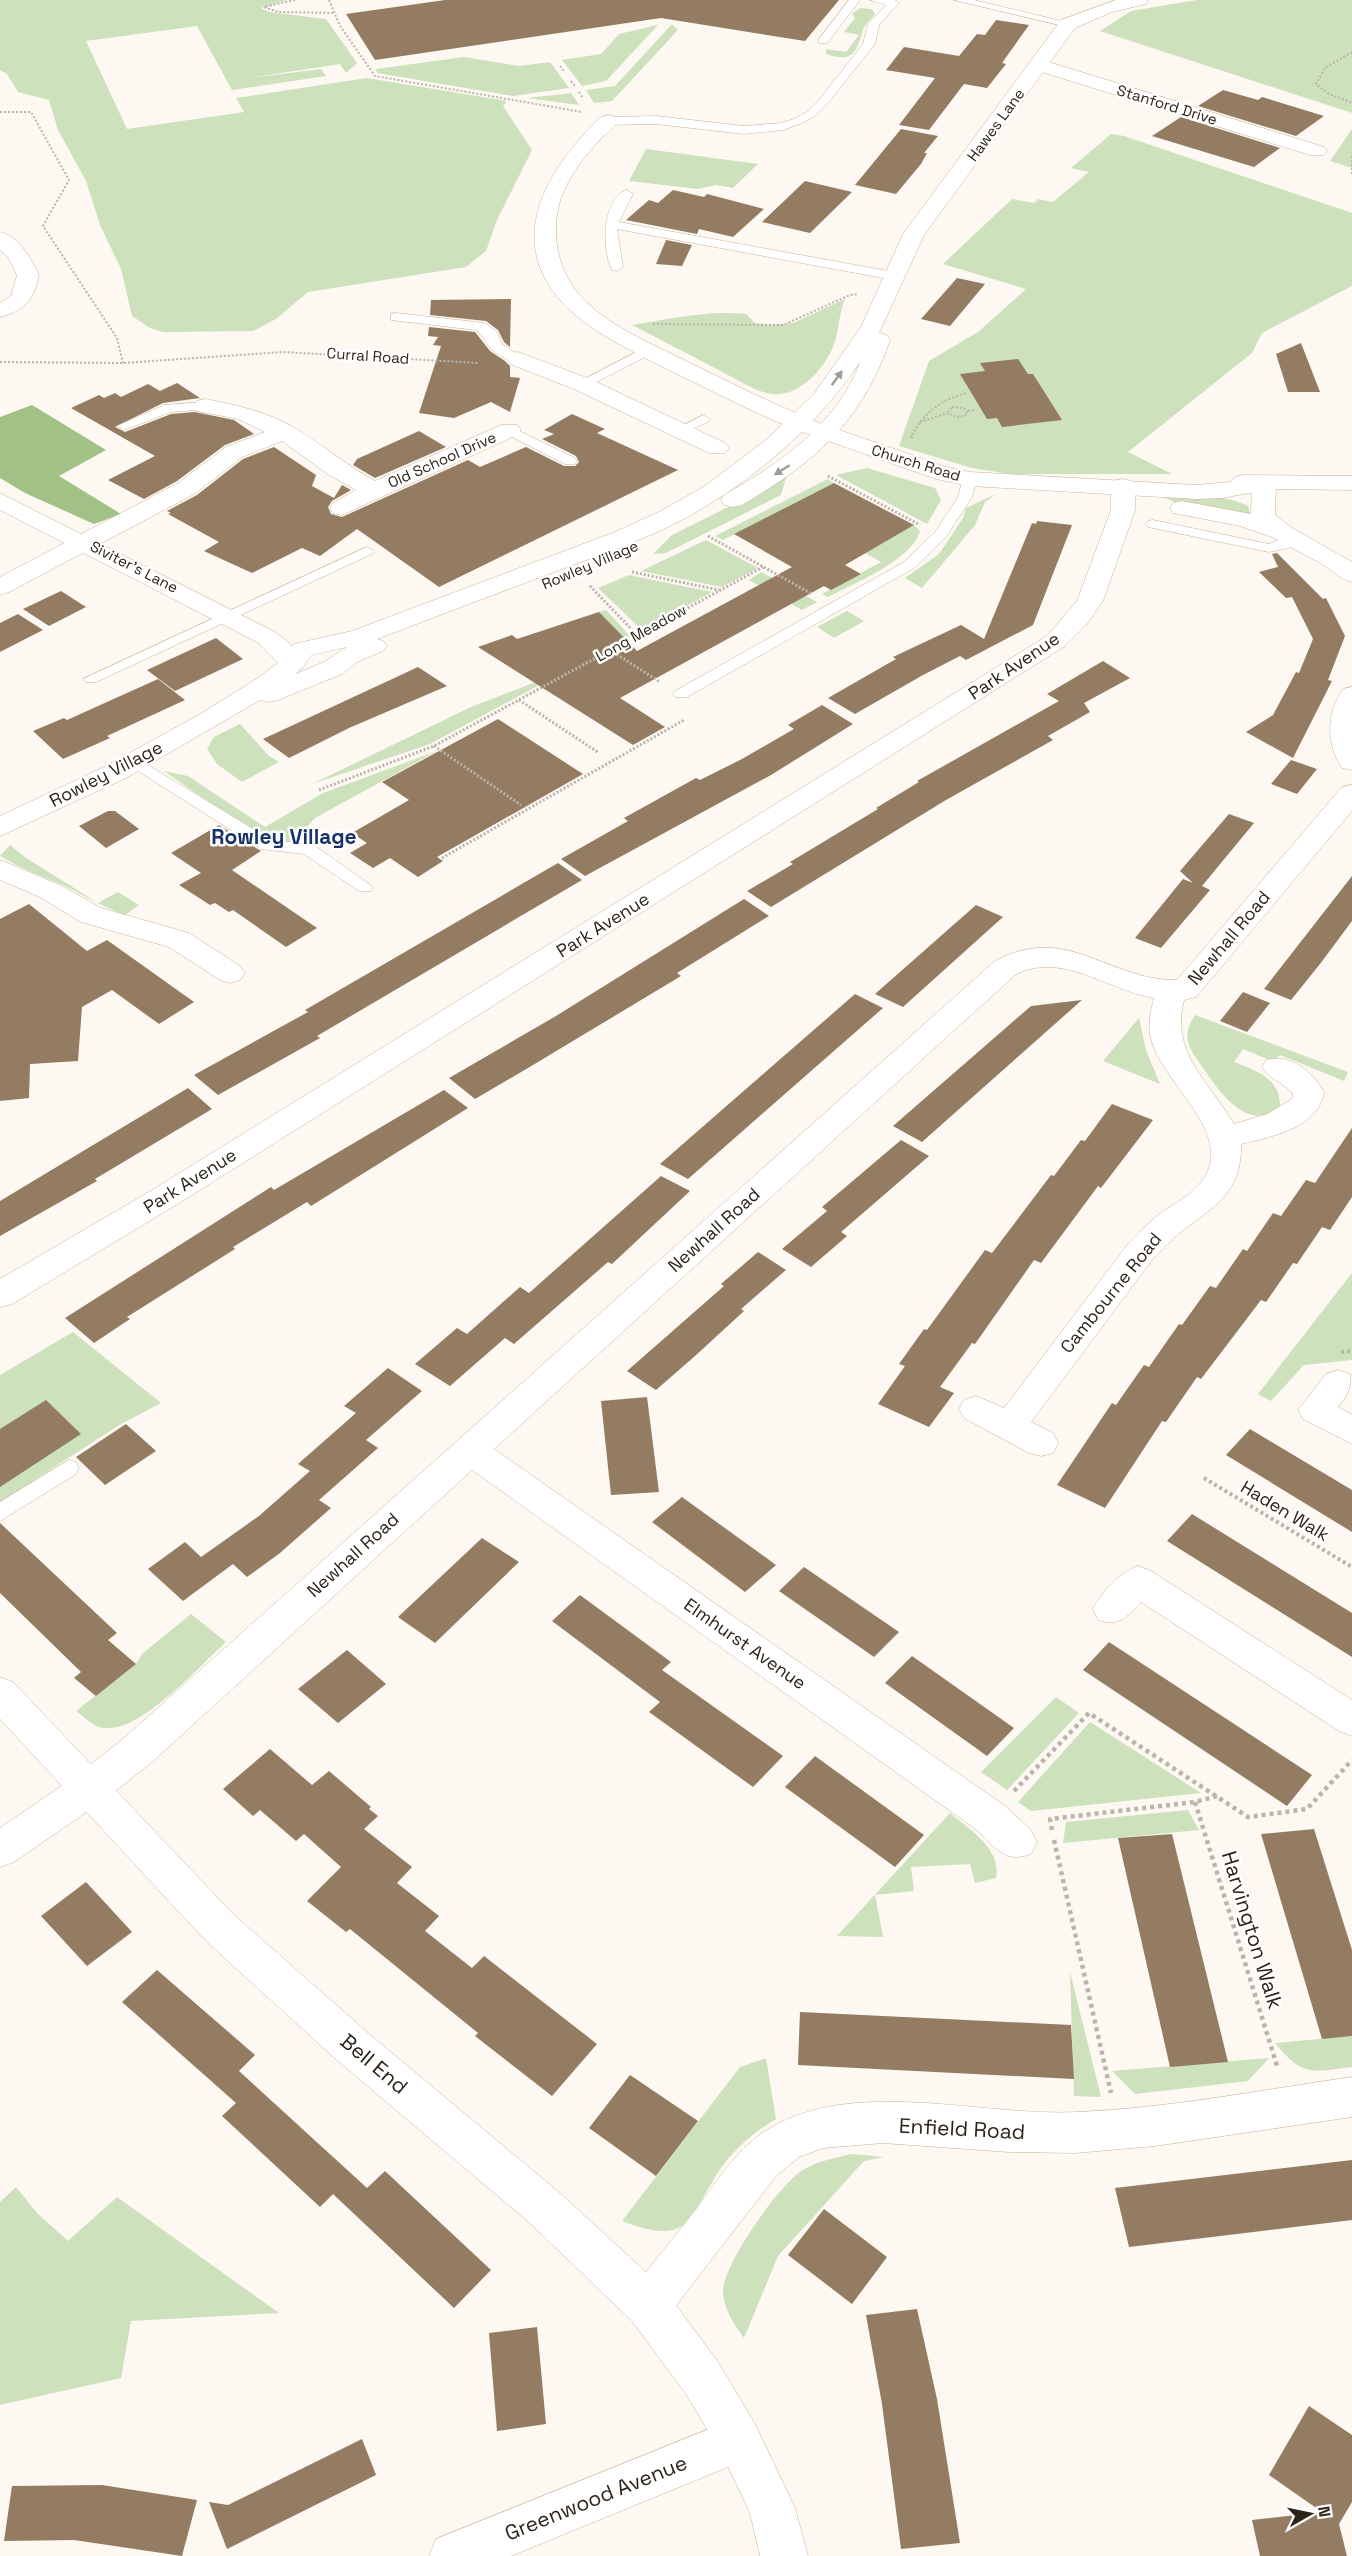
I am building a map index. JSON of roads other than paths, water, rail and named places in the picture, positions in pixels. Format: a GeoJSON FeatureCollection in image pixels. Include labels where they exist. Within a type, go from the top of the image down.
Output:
{"type":"FeatureCollection","features":[{"type":"Feature","properties":{"kind":"street"},"geometry":{"type":"LineString","coordinates":[[1068,24],[1106,8],[1139,0]]}},
{"type":"Feature","properties":{"kind":"street","name":"Hawes Lane"},"geometry":{"type":"LineString","coordinates":[[799,423],[822,399],[872,327],[914,234],[1068,24]]}},
{"type":"Feature","properties":{"kind":"street","name":"Stanford Drive"},"geometry":{"type":"LineString","coordinates":[[1039,65],[1307,143]]}},
{"type":"Feature","properties":{"kind":"street"},"geometry":{"type":"LineString","coordinates":[[608,121],[592,135],[555,189],[544,220],[546,258],[569,296],[589,314],[648,350],[757,406],[799,423]]}},
{"type":"Feature","properties":{"kind":"street"},"geometry":{"type":"LineString","coordinates":[[0,238],[17,254],[28,275],[23,294],[7,308]]}},
{"type":"Feature","properties":{"kind":"street","name":"Hawes Lane"},"geometry":{"type":"LineString","coordinates":[[828,433],[861,386],[873,360],[884,321],[891,283]]}},
{"type":"Feature","properties":{"kind":"street"},"geometry":{"type":"LineString","coordinates":[[518,359],[582,384],[717,448]]}},
{"type":"Feature","properties":{"kind":"street","name":"Old School Drive"},"geometry":{"type":"LineString","coordinates":[[205,406],[244,413],[285,432],[337,470],[374,490]]}},
{"type":"Feature","properties":{"kind":"street","name":"Church Road"},"geometry":{"type":"LineString","coordinates":[[799,423],[944,474],[970,479],[1196,492],[1222,491],[1264,484],[1352,483]]}},
{"type":"Feature","properties":{"kind":"street","name":"Rowley Village"},"geometry":{"type":"LineString","coordinates":[[0,827],[133,761],[359,637],[484,591],[668,517],[714,491],[774,446],[799,423]]}},
{"type":"Feature","properties":{"kind":"street","name":"Old School Drive"},"geometry":{"type":"LineString","coordinates":[[342,508],[374,490],[509,430]]}},
{"type":"Feature","properties":{"kind":"street"},"geometry":{"type":"LineString","coordinates":[[0,587],[187,488],[234,452],[285,432]]}},
{"type":"Feature","properties":{"kind":"street","name":"Rowley Village"},"geometry":{"type":"LineString","coordinates":[[316,659],[361,651],[489,606],[603,561],[701,516],[785,469],[828,433]]}},
{"type":"Feature","properties":{"kind":"street"},"geometry":{"type":"LineString","coordinates":[[1264,484],[1263,517],[1284,534]]}},
{"type":"Feature","properties":{"kind":"street","name":"Park Avenue"},"geometry":{"type":"LineString","coordinates":[[0,1295],[165,1197],[1056,641],[1077,620],[1090,601],[1123,510],[1123,486]]}},
{"type":"Feature","properties":{"kind":"street","name":"Siviter's Lane"},"geometry":{"type":"LineString","coordinates":[[0,500],[85,541],[266,637],[316,659]]}},
{"type":"Feature","properties":{"kind":"street"},"geometry":{"type":"LineString","coordinates":[[1182,508],[1245,520],[1284,534],[1340,563],[1352,574]]}},
{"type":"Feature","properties":{"kind":"street"},"geometry":{"type":"LineString","coordinates":[[1352,696],[1341,734],[1347,755],[1352,762]]}},
{"type":"Feature","properties":{"kind":"street","name":"Newhall Road"},"geometry":{"type":"LineString","coordinates":[[0,1850],[90,1788],[145,1743],[1005,968],[1020,960],[1040,956],[1059,959],[1146,988],[1171,992],[1185,990],[1352,793]]}},
{"type":"Feature","properties":{"kind":"street"},"geometry":{"type":"LineString","coordinates":[[0,869],[51,891],[91,915],[179,940],[230,973]]}},
{"type":"Feature","properties":{"kind":"street","name":"Cambourne Road"},"geometry":{"type":"LineString","coordinates":[[1008,1426],[1140,1252],[1163,1228],[1208,1196],[1219,1181],[1227,1161],[1225,1136],[1212,1112],[1176,1061],[1165,1036],[1164,1016],[1171,992]]}},
{"type":"Feature","properties":{"kind":"street"},"geometry":{"type":"LineString","coordinates":[[1225,1136],[1258,1130],[1290,1118],[1307,1104],[1309,1092],[1300,1081],[1277,1067]]}},
{"type":"Feature","properties":{"kind":"street"},"geometry":{"type":"LineString","coordinates":[[1338,1383],[1314,1410],[1352,1431]]}},
{"type":"Feature","properties":{"kind":"street"},"geometry":{"type":"LineString","coordinates":[[976,1409],[1041,1443]]}},
{"type":"Feature","properties":{"kind":"street","name":"Elmhurst Avenue"},"geometry":{"type":"LineString","coordinates":[[469,1450],[991,1818],[1017,1842]]}},
{"type":"Feature","properties":{"kind":"street"},"geometry":{"type":"LineString","coordinates":[[1111,1609],[1138,1581],[1352,1720]]}},
{"type":"Feature","properties":{"kind":"street","name":"Bell End"},"geometry":{"type":"LineString","coordinates":[[0,1693],[220,1928],[352,2047],[546,2209],[648,2305],[702,2378],[739,2440],[772,2508],[784,2556]]}},
{"type":"Feature","properties":{"kind":"street","name":"Enfield Road"},"geometry":{"type":"LineString","coordinates":[[648,2305],[751,2174],[772,2151],[797,2136],[831,2127],[868,2124],[920,2124],[1036,2133],[1090,2130],[1153,2125],[1352,2097]]}},
{"type":"Feature","properties":{"kind":"street","name":"Greenwood Avenue"},"geometry":{"type":"LineString","coordinates":[[453,2556],[739,2440]]}},
{"type":"Feature","properties":{"kind":"lane"},"geometry":{"type":"LineString","coordinates":[[823,41],[855,0]]}},
{"type":"Feature","properties":{"kind":"lane"},"geometry":{"type":"LineString","coordinates":[[608,121],[656,120],[744,130],[783,126],[811,114],[873,47],[874,24],[894,3],[876,0]]}},
{"type":"Feature","properties":{"kind":"lane"},"geometry":{"type":"LineString","coordinates":[[959,0],[1068,24]]}},
{"type":"Feature","properties":{"kind":"lane"},"geometry":{"type":"LineString","coordinates":[[617,267],[612,251],[611,224],[615,208],[627,194]]}},
{"type":"Feature","properties":{"kind":"lane"},"geometry":{"type":"LineString","coordinates":[[611,224],[891,283]]}},
{"type":"Feature","properties":{"kind":"lane"},"geometry":{"type":"LineString","coordinates":[[396,317],[480,326],[492,335],[496,346],[518,359]]}},
{"type":"Feature","properties":{"kind":"lane"},"geometry":{"type":"LineString","coordinates":[[582,384],[648,350]]}},
{"type":"Feature","properties":{"kind":"lane"},"geometry":{"type":"LineString","coordinates":[[124,426],[169,408],[205,406]]}},
{"type":"Feature","properties":{"kind":"lane"},"geometry":{"type":"LineString","coordinates":[[680,431],[703,419]]}},
{"type":"Feature","properties":{"kind":"lane"},"geometry":{"type":"LineString","coordinates":[[509,430],[570,461]]}},
{"type":"Feature","properties":{"kind":"lane"},"geometry":{"type":"LineString","coordinates":[[674,690],[835,606],[909,564],[930,546],[953,517],[964,497],[970,479]]}},
{"type":"Feature","properties":{"kind":"lane"},"geometry":{"type":"LineString","coordinates":[[1153,524],[1269,548],[1284,545],[1284,534]]}},
{"type":"Feature","properties":{"kind":"lane"},"geometry":{"type":"LineString","coordinates":[[91,679],[367,551]]}},
{"type":"Feature","properties":{"kind":"lane"},"geometry":{"type":"LineString","coordinates":[[133,761],[267,845],[309,849],[364,887]]}},
{"type":"Feature","properties":{"kind":"lane"},"geometry":{"type":"LineString","coordinates":[[0,1513],[69,1468]]}},
{"type":"Feature","properties":{"kind":"district","name":"Rowley Village"},"geometry":{"type":"Point","coordinates":[284,837]}}]}
